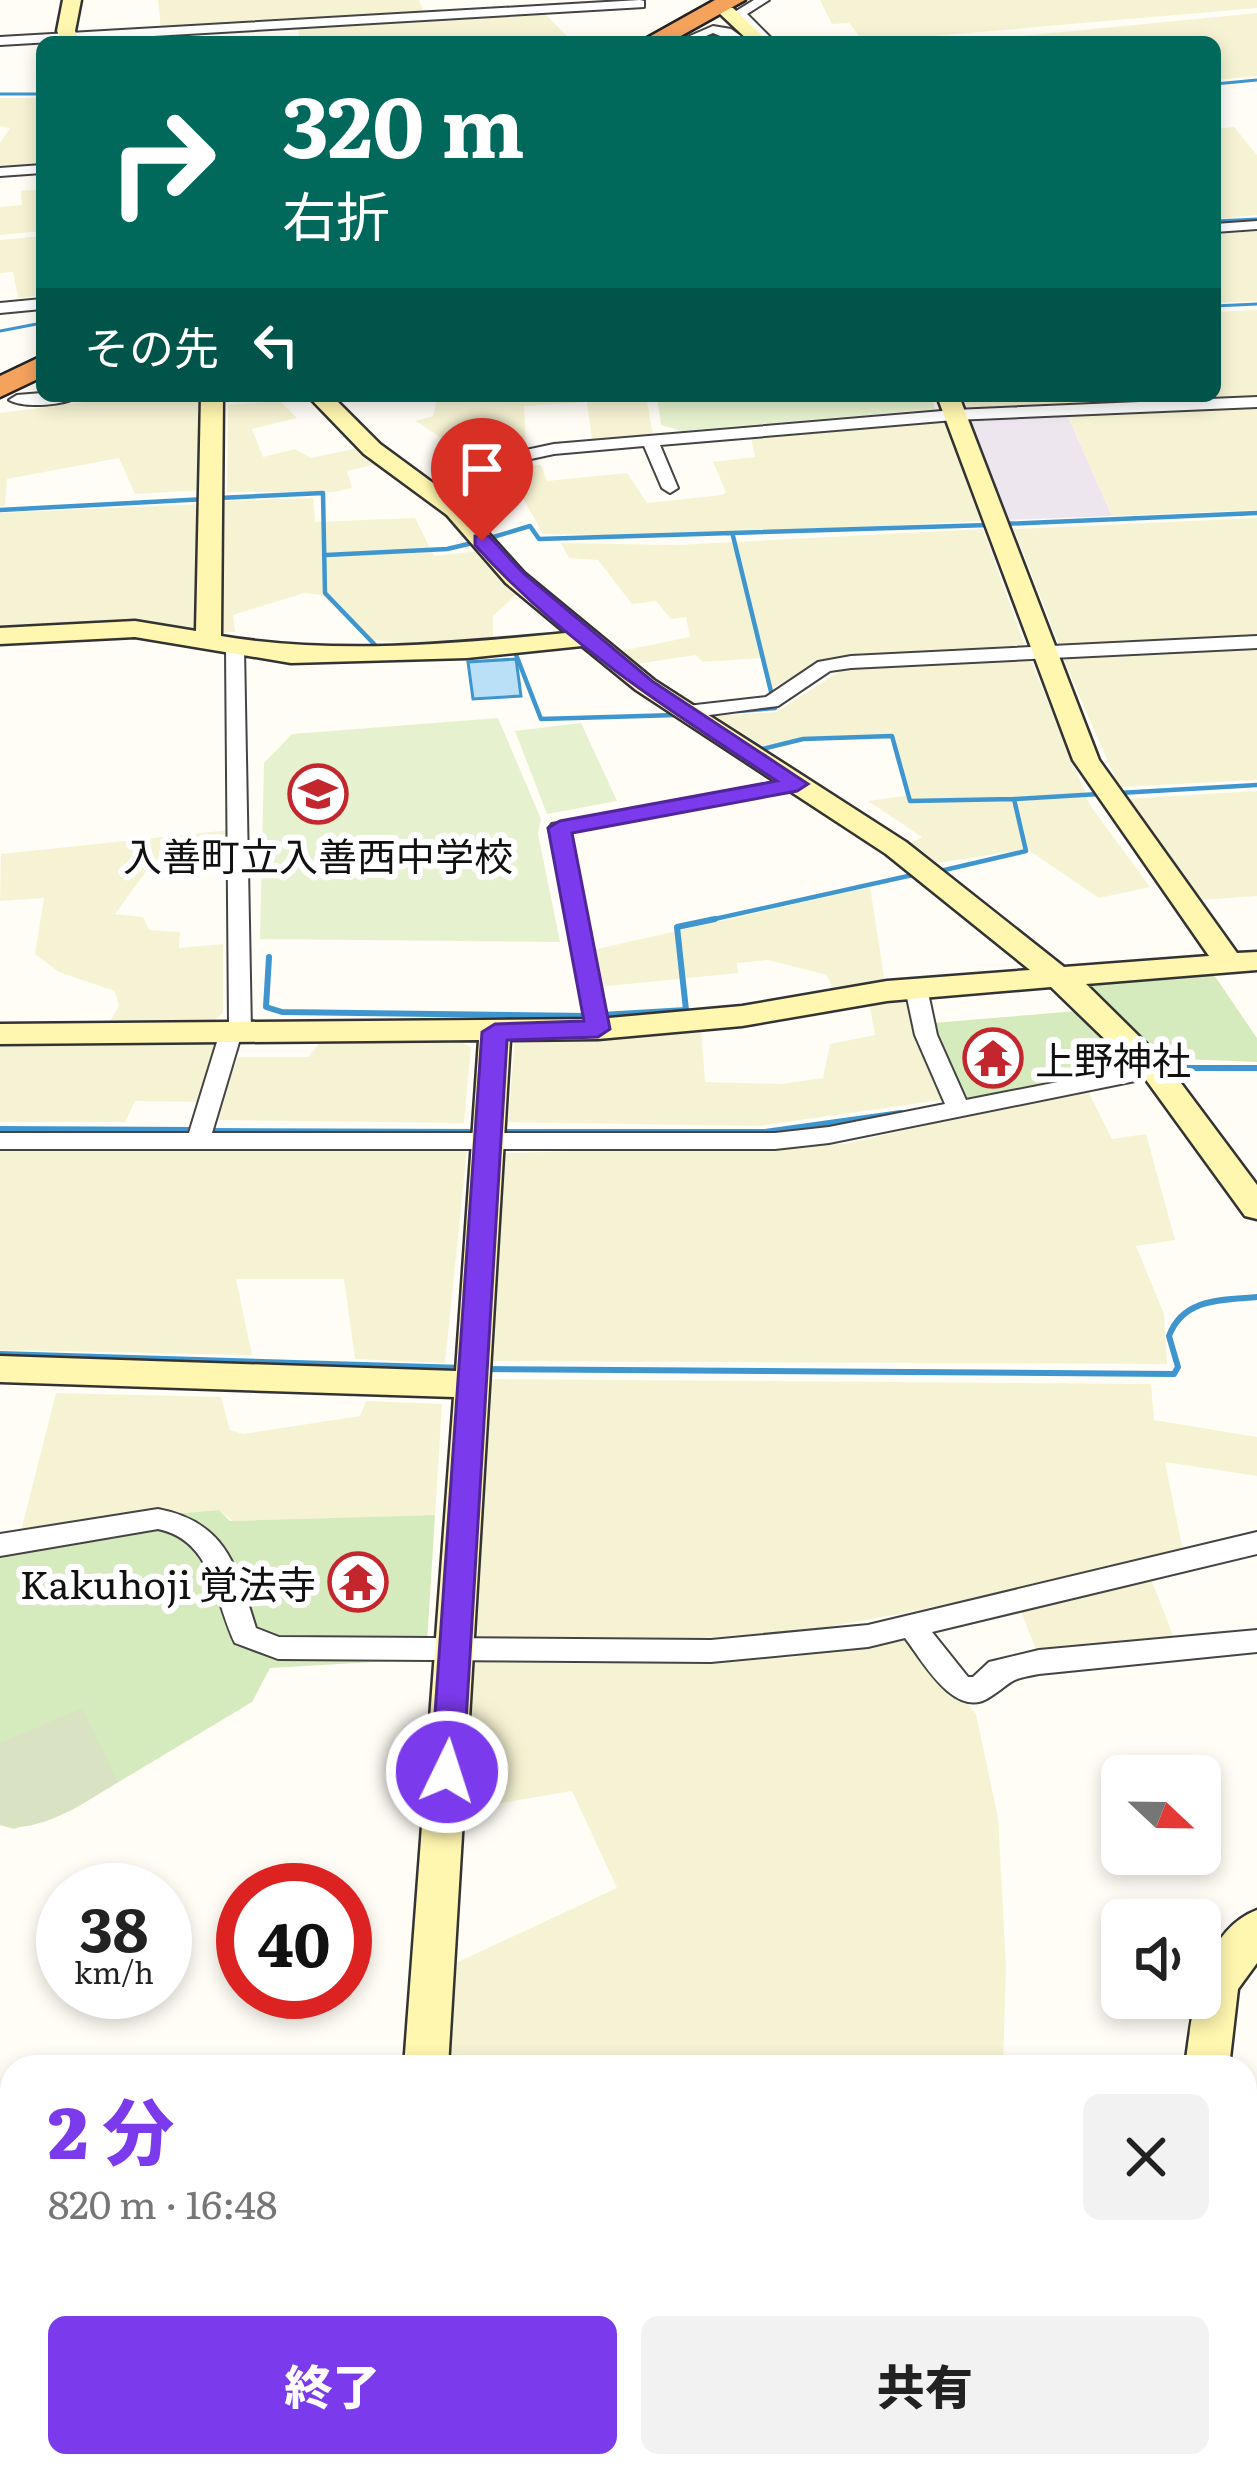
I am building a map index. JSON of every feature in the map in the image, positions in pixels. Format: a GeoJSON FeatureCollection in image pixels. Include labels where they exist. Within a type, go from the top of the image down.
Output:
{"type":"FeatureCollection","features":[{"type":"Feature","properties":{"kind":"highway"},"geometry":{"type":"LineString","coordinates":[[665,36],[730,6]]}},
{"type":"Feature","properties":{"kind":"highway"},"geometry":{"type":"LineString","coordinates":[[9,394],[36,370]]}},
{"type":"Feature","properties":{"kind":"street"},"geometry":{"type":"LineString","coordinates":[[70,36],[72,0]]}},
{"type":"Feature","properties":{"kind":"street"},"geometry":{"type":"LineString","coordinates":[[763,0],[740,13],[763,36]]}},
{"type":"Feature","properties":{"kind":"street"},"geometry":{"type":"LineString","coordinates":[[177,36],[570,4],[640,4]]}},
{"type":"Feature","properties":{"kind":"street"},"geometry":{"type":"LineString","coordinates":[[730,6],[755,36]]}},
{"type":"Feature","properties":{"kind":"street"},"geometry":{"type":"LineString","coordinates":[[694,36],[723,27],[734,36]]}},
{"type":"Feature","properties":{"kind":"street"},"geometry":{"type":"LineString","coordinates":[[0,41],[36,40]]}},
{"type":"Feature","properties":{"kind":"street"},"geometry":{"type":"LineString","coordinates":[[0,172],[36,169]]}},
{"type":"Feature","properties":{"kind":"street"},"geometry":{"type":"LineString","coordinates":[[1221,228],[1257,225]]}},
{"type":"Feature","properties":{"kind":"street"},"geometry":{"type":"LineString","coordinates":[[0,306],[36,303]]}},
{"type":"Feature","properties":{"kind":"street"},"geometry":{"type":"LineString","coordinates":[[208,641],[212,402]]}},
{"type":"Feature","properties":{"kind":"street"},"geometry":{"type":"LineString","coordinates":[[325,402],[371,449],[434,491],[515,578],[589,638],[686,712],[896,848],[1057,975],[1155,1070],[1257,1208]]}},
{"type":"Feature","properties":{"kind":"street"},"geometry":{"type":"LineString","coordinates":[[434,491],[494,460],[951,406],[1257,402]]}},
{"type":"Feature","properties":{"kind":"street"},"geometry":{"type":"LineString","coordinates":[[951,406],[1086,760],[1111,803],[1243,962]]}},
{"type":"Feature","properties":{"kind":"street"},"geometry":{"type":"LineString","coordinates":[[650,440],[670,488]]}},
{"type":"Feature","properties":{"kind":"street"},"geometry":{"type":"LineString","coordinates":[[0,636],[135,629],[291,655],[467,650],[589,638]]}},
{"type":"Feature","properties":{"kind":"street"},"geometry":{"type":"LineString","coordinates":[[686,712],[771,702],[825,666],[850,662],[1257,642]]}},
{"type":"Feature","properties":{"kind":"street"},"geometry":{"type":"LineString","coordinates":[[198,1142],[235,1032],[235,648]]}},
{"type":"Feature","properties":{"kind":"street"},"geometry":{"type":"LineString","coordinates":[[598,1029],[560,828],[797,784]]}},
{"type":"Feature","properties":{"kind":"street"},"geometry":{"type":"LineString","coordinates":[[0,1034],[598,1029],[742,1016],[916,988],[1243,962]]}},
{"type":"Feature","properties":{"kind":"street"},"geometry":{"type":"LineString","coordinates":[[916,988],[926,1035],[958,1108]]}},
{"type":"Feature","properties":{"kind":"street"},"geometry":{"type":"LineString","coordinates":[[427,2055],[495,1032]]}},
{"type":"Feature","properties":{"kind":"street"},"geometry":{"type":"LineString","coordinates":[[0,1141],[775,1141],[1155,1070]]}},
{"type":"Feature","properties":{"kind":"street"},"geometry":{"type":"LineString","coordinates":[[0,1370],[472,1385]]}},
{"type":"Feature","properties":{"kind":"street"},"geometry":{"type":"LineString","coordinates":[[0,1544],[158,1519],[180,1520],[217,1554],[245,1635],[278,1648],[711,1651],[868,1636],[1257,1544]]}},
{"type":"Feature","properties":{"kind":"street"},"geometry":{"type":"LineString","coordinates":[[911,1626],[960,1687],[980,1690],[999,1670],[1039,1662],[1257,1641]]}},
{"type":"Feature","properties":{"kind":"street"},"geometry":{"type":"LineString","coordinates":[[1208,2055],[1217,1983],[1257,1929]]}},
{"type":"Feature","properties":{"kind":"shaded area"},"geometry":{"type":"Polygon","coordinates":[[[158,0],[419,0],[425,14],[161,30],[158,0]]]}},
{"type":"Feature","properties":{"kind":"shaded area"},"geometry":{"type":"Polygon","coordinates":[[[820,0],[1257,0],[1257,8],[933,36],[859,36],[849,23],[832,24],[820,0]]]}},
{"type":"Feature","properties":{"kind":"shaded area"},"geometry":{"type":"Polygon","coordinates":[[[543,12],[567,36],[299,36],[298,27],[543,12]]]}},
{"type":"Feature","properties":{"kind":"shaded area"},"geometry":{"type":"Polygon","coordinates":[[[1257,13],[1257,76],[1221,79],[1221,36],[1021,36],[1257,13]]]}},
{"type":"Feature","properties":{"kind":"shaded area"},"geometry":{"type":"Polygon","coordinates":[[[0,98],[36,98],[36,166],[0,169],[0,143],[10,128],[0,126],[0,98]]]}},
{"type":"Feature","properties":{"kind":"shaded area"},"geometry":{"type":"Polygon","coordinates":[[[1234,127],[1257,155],[1257,215],[1221,218],[1221,128],[1234,127]]]}},
{"type":"Feature","properties":{"kind":"shaded area"},"geometry":{"type":"Polygon","coordinates":[[[36,190],[36,232],[0,235],[0,207],[22,205],[21,191],[36,190]]]}},
{"type":"Feature","properties":{"kind":"shaded area"},"geometry":{"type":"Polygon","coordinates":[[[1257,231],[1257,301],[1221,303],[1221,234],[1257,231]]]}},
{"type":"Feature","properties":{"kind":"shaded area"},"geometry":{"type":"Polygon","coordinates":[[[36,237],[36,296],[18,298],[13,272],[0,273],[0,240],[36,237]]]}},
{"type":"Feature","properties":{"kind":"shaded area"},"geometry":{"type":"Polygon","coordinates":[[[1257,310],[1257,397],[1221,398],[1221,312],[1257,310]]]}},
{"type":"Feature","properties":{"kind":"shaded area"},"geometry":{"type":"Polygon","coordinates":[[[85,402],[206,402],[202,490],[135,494],[119,458],[7,479],[5,506],[0,506],[0,413],[85,402]]]}},
{"type":"Feature","properties":{"kind":"shaded area"},"geometry":{"type":"Polygon","coordinates":[[[281,402],[297,418],[252,429],[263,457],[295,449],[311,458],[358,448],[376,464],[347,471],[352,488],[333,492],[227,492],[228,405],[281,402]]]}},
{"type":"Feature","properties":{"kind":"shaded area"},"geometry":{"type":"Polygon","coordinates":[[[436,402],[587,402],[524,406],[526,448],[477,459],[470,444],[449,443],[416,421],[433,416],[436,402]]]}},
{"type":"Feature","properties":{"kind":"shaded area"},"geometry":{"type":"Polygon","coordinates":[[[587,402],[647,402],[653,435],[592,440],[587,402]]]}},
{"type":"Feature","properties":{"kind":"shaded area"},"geometry":{"type":"Polygon","coordinates":[[[965,402],[1137,402],[968,409],[965,402]]]}},
{"type":"Feature","properties":{"kind":"shaded area"},"geometry":{"type":"Polygon","coordinates":[[[1257,406],[1257,510],[1112,516],[1067,414],[1257,406]]]}},
{"type":"Feature","properties":{"kind":"shaded area"},"geometry":{"type":"Polygon","coordinates":[[[1067,414],[1112,516],[1007,520],[969,419],[1067,414]]]}},
{"type":"Feature","properties":{"kind":"shaded area"},"geometry":{"type":"Polygon","coordinates":[[[944,421],[983,521],[664,536],[543,534],[503,462],[521,456],[526,466],[541,465],[547,481],[627,473],[647,503],[722,495],[726,492],[713,462],[755,457],[751,438],[944,421]]]}},
{"type":"Feature","properties":{"kind":"shaded area"},"geometry":{"type":"Polygon","coordinates":[[[313,498],[315,522],[415,518],[434,556],[478,551],[520,591],[493,616],[493,637],[416,644],[371,640],[321,595],[304,593],[233,615],[235,632],[222,633],[222,501],[313,498]]]}},
{"type":"Feature","properties":{"kind":"shaded area"},"geometry":{"type":"Polygon","coordinates":[[[202,504],[196,631],[149,621],[0,629],[0,513],[202,504]]]}},
{"type":"Feature","properties":{"kind":"shaded area"},"geometry":{"type":"Polygon","coordinates":[[[1257,518],[1257,636],[1059,645],[1014,529],[1257,518]]]}},
{"type":"Feature","properties":{"kind":"shaded area"},"geometry":{"type":"Polygon","coordinates":[[[983,529],[1025,647],[829,659],[770,689],[761,658],[703,662],[695,655],[637,664],[621,651],[690,637],[686,617],[671,619],[656,601],[632,604],[598,560],[569,558],[561,543],[676,545],[983,529]]]}},
{"type":"Feature","properties":{"kind":"shaded area"},"geometry":{"type":"Polygon","coordinates":[[[1257,646],[1257,780],[1119,787],[1062,656],[1257,646]]]}},
{"type":"Feature","properties":{"kind":"shaded area"},"geometry":{"type":"Polygon","coordinates":[[[1030,658],[1090,805],[1150,887],[1099,898],[1027,849],[937,863],[911,843],[922,837],[868,801],[911,795],[892,738],[803,737],[763,746],[712,716],[776,712],[845,668],[1030,658]]]}},
{"type":"Feature","properties":{"kind":"shaded area"},"geometry":{"type":"Polygon","coordinates":[[[1257,791],[1257,896],[1200,900],[1123,799],[1257,791]]]}},
{"type":"Feature","properties":{"kind":"shaded area"},"geometry":{"type":"Polygon","coordinates":[[[230,830],[227,861],[150,866],[115,914],[143,917],[149,930],[180,932],[179,948],[223,944],[223,1013],[211,1023],[109,1023],[119,1006],[115,991],[59,972],[35,954],[44,898],[0,901],[1,854],[230,830]]]}},
{"type":"Feature","properties":{"kind":"shaded area"},"geometry":{"type":"Polygon","coordinates":[[[870,887],[885,983],[834,992],[827,975],[768,960],[737,963],[738,973],[598,987],[593,950],[870,887]]]}},
{"type":"Feature","properties":{"kind":"shaded area"},"geometry":{"type":"Polygon","coordinates":[[[908,997],[915,1039],[941,1100],[759,1126],[508,1122],[515,1039],[701,1027],[705,1082],[781,1084],[823,1078],[830,1044],[875,1035],[869,1002],[908,997]]]}},
{"type":"Feature","properties":{"kind":"shaded area"},"geometry":{"type":"Polygon","coordinates":[[[323,1039],[457,1040],[471,1047],[464,1123],[213,1120],[238,1057],[308,1057],[323,1039]]]}},
{"type":"Feature","properties":{"kind":"shaded area"},"geometry":{"type":"Polygon","coordinates":[[[219,1040],[200,1102],[135,1101],[125,1122],[0,1122],[0,1042],[219,1040]]]}},
{"type":"Feature","properties":{"kind":"shaded area"},"geometry":{"type":"Polygon","coordinates":[[[1087,1089],[1112,1139],[1146,1134],[1175,1240],[1136,1246],[1164,1314],[1167,1364],[492,1361],[505,1153],[844,1144],[1087,1089]]]}},
{"type":"Feature","properties":{"kind":"shaded area"},"geometry":{"type":"Polygon","coordinates":[[[0,1148],[467,1150],[445,1363],[355,1359],[344,1279],[236,1279],[252,1355],[0,1350],[0,1148]]]}},
{"type":"Feature","properties":{"kind":"shaded area"},"geometry":{"type":"Polygon","coordinates":[[[490,1379],[1151,1384],[1154,1420],[1257,1437],[1257,1476],[1165,1462],[1183,1551],[905,1613],[793,1633],[681,1639],[474,1638],[490,1379]]]}},
{"type":"Feature","properties":{"kind":"shaded area"},"geometry":{"type":"Polygon","coordinates":[[[56,1393],[221,1397],[230,1430],[243,1434],[360,1416],[366,1401],[442,1404],[435,1515],[233,1521],[219,1510],[21,1531],[56,1393]]]}},
{"type":"Feature","properties":{"kind":"shaded area"},"geometry":{"type":"Polygon","coordinates":[[[1151,1579],[1176,1643],[1038,1655],[1021,1611],[1151,1579]]]}},
{"type":"Feature","properties":{"kind":"shaded area"},"geometry":{"type":"Polygon","coordinates":[[[906,1633],[976,1714],[998,1818],[1006,1965],[1003,2055],[444,2055],[447,1967],[617,1888],[572,1791],[454,1811],[468,1667],[478,1658],[790,1658],[906,1633]]]}},
{"type":"Feature","properties":{"kind":"green space"},"geometry":{"type":"Polygon","coordinates":[[[658,402],[933,402],[935,409],[682,431],[661,425],[658,402]]]}},
{"type":"Feature","properties":{"kind":"green space"},"geometry":{"type":"Polygon","coordinates":[[[498,718],[541,819],[538,834],[560,942],[260,939],[264,763],[292,734],[498,718]]]}},
{"type":"Feature","properties":{"kind":"green space"},"geometry":{"type":"Polygon","coordinates":[[[581,723],[617,801],[547,814],[515,731],[581,723]]]}},
{"type":"Feature","properties":{"kind":"green space"},"geometry":{"type":"Polygon","coordinates":[[[1214,975],[1257,1038],[1257,1062],[1183,1059],[1160,1064],[1083,988],[1087,981],[1214,975]]]}},
{"type":"Feature","properties":{"kind":"green space"},"geometry":{"type":"Polygon","coordinates":[[[1089,1010],[1144,1066],[961,1099],[933,1023],[1089,1010]]]}},
{"type":"Feature","properties":{"kind":"green space"},"geometry":{"type":"Polygon","coordinates":[[[219,1510],[230,1521],[435,1515],[426,1659],[270,1668],[252,1702],[72,1810],[14,1829],[0,1825],[0,1541],[96,1521],[219,1510]]]}},
{"type":"Feature","properties":{"kind":"green space"},"geometry":{"type":"Polygon","coordinates":[[[82,1708],[118,1782],[46,1821],[0,1825],[0,1743],[82,1708]]]}},
{"type":"Feature","properties":{"kind":"water"},"geometry":{"type":"Polygon","coordinates":[[[516,659],[521,696],[473,699],[468,662],[516,659]]]}},
{"type":"Feature","properties":{"kind":"waterway"},"geometry":{"type":"LineString","coordinates":[[1221,83],[1257,80]]}},
{"type":"Feature","properties":{"kind":"waterway"},"geometry":{"type":"LineString","coordinates":[[0,94],[36,94]]}},
{"type":"Feature","properties":{"kind":"waterway"},"geometry":{"type":"LineString","coordinates":[[1221,221],[1257,219]]}},
{"type":"Feature","properties":{"kind":"waterway"},"geometry":{"type":"LineString","coordinates":[[1221,306],[1257,304]]}},
{"type":"Feature","properties":{"kind":"waterway"},"geometry":{"type":"LineString","coordinates":[[0,331],[36,324]]}},
{"type":"Feature","properties":{"kind":"waterway"},"geometry":{"type":"LineString","coordinates":[[219,498],[323,493],[325,593],[375,645]]}},
{"type":"Feature","properties":{"kind":"waterway"},"geometry":{"type":"LineString","coordinates":[[0,510],[206,499]]}},
{"type":"Feature","properties":{"kind":"waterway"},"geometry":{"type":"LineString","coordinates":[[1002,524],[1257,513]]}},
{"type":"Feature","properties":{"kind":"waterway"},"geometry":{"type":"LineString","coordinates":[[490,538],[530,526],[539,539],[989,525]]}},
{"type":"Feature","properties":{"kind":"waterway"},"geometry":{"type":"LineString","coordinates":[[733,536],[775,708],[738,711]]}},
{"type":"Feature","properties":{"kind":"waterway"},"geometry":{"type":"LineString","coordinates":[[326,555],[447,549],[477,542]]}},
{"type":"Feature","properties":{"kind":"waterway"},"geometry":{"type":"LineString","coordinates":[[515,652],[541,719],[676,715]]}},
{"type":"Feature","properties":{"kind":"waterway"},"geometry":{"type":"LineString","coordinates":[[717,721],[762,749],[803,739],[892,736],[910,801],[1014,799]]}},
{"type":"Feature","properties":{"kind":"waterway"},"geometry":{"type":"LineString","coordinates":[[1119,793],[1257,785]]}},
{"type":"Feature","properties":{"kind":"waterway"},"geometry":{"type":"LineString","coordinates":[[1014,799],[1099,794]]}},
{"type":"Feature","properties":{"kind":"waterway"},"geometry":{"type":"LineString","coordinates":[[936,872],[1026,851],[1014,799]]}},
{"type":"Feature","properties":{"kind":"waterway"},"geometry":{"type":"LineString","coordinates":[[706,921],[917,874]]}},
{"type":"Feature","properties":{"kind":"waterway"},"geometry":{"type":"LineString","coordinates":[[706,921],[715,919]]}},
{"type":"Feature","properties":{"kind":"waterway"},"geometry":{"type":"LineString","coordinates":[[602,1015],[686,1010],[677,927],[706,921]]}},
{"type":"Feature","properties":{"kind":"waterway"},"geometry":{"type":"LineString","coordinates":[[701,922],[706,921]]}},
{"type":"Feature","properties":{"kind":"waterway"},"geometry":{"type":"LineString","coordinates":[[269,957],[266,1007],[282,1012],[589,1016]]}},
{"type":"Feature","properties":{"kind":"waterway"},"geometry":{"type":"LineString","coordinates":[[1162,1068],[1257,1068]]}},
{"type":"Feature","properties":{"kind":"waterway"},"geometry":{"type":"LineString","coordinates":[[502,1132],[765,1132],[901,1113]]}},
{"type":"Feature","properties":{"kind":"waterway"},"geometry":{"type":"LineString","coordinates":[[0,1129],[194,1130]]}},
{"type":"Feature","properties":{"kind":"waterway"},"geometry":{"type":"LineString","coordinates":[[208,1131],[476,1132]]}},
{"type":"Feature","properties":{"kind":"waterway"},"geometry":{"type":"LineString","coordinates":[[483,1369],[1174,1374],[1178,1367],[1169,1336],[1184,1314],[1205,1303],[1257,1297]]}},
{"type":"Feature","properties":{"kind":"waterway"},"geometry":{"type":"LineString","coordinates":[[0,1354],[464,1368]]}},
{"type":"Feature","properties":{"kind":"place","name":"入善町立入善西中学校"},"geometry":{"type":"Point","coordinates":[318,794]}},
{"type":"Feature","properties":{"kind":"place","name":"上野神社"},"geometry":{"type":"Point","coordinates":[993,1058]}},
{"type":"Feature","properties":{"kind":"place","name":"Kakuhoji 覚法寺"},"geometry":{"type":"Point","coordinates":[358,1582]}},
{"type":"Feature","properties":{"kind":"route"},"geometry":{"type":"LineString","coordinates":[[447,1772],[495,1032],[598,1029],[558,838],[560,828],[797,784],[645,685],[515,578],[482,541]]}}]}
